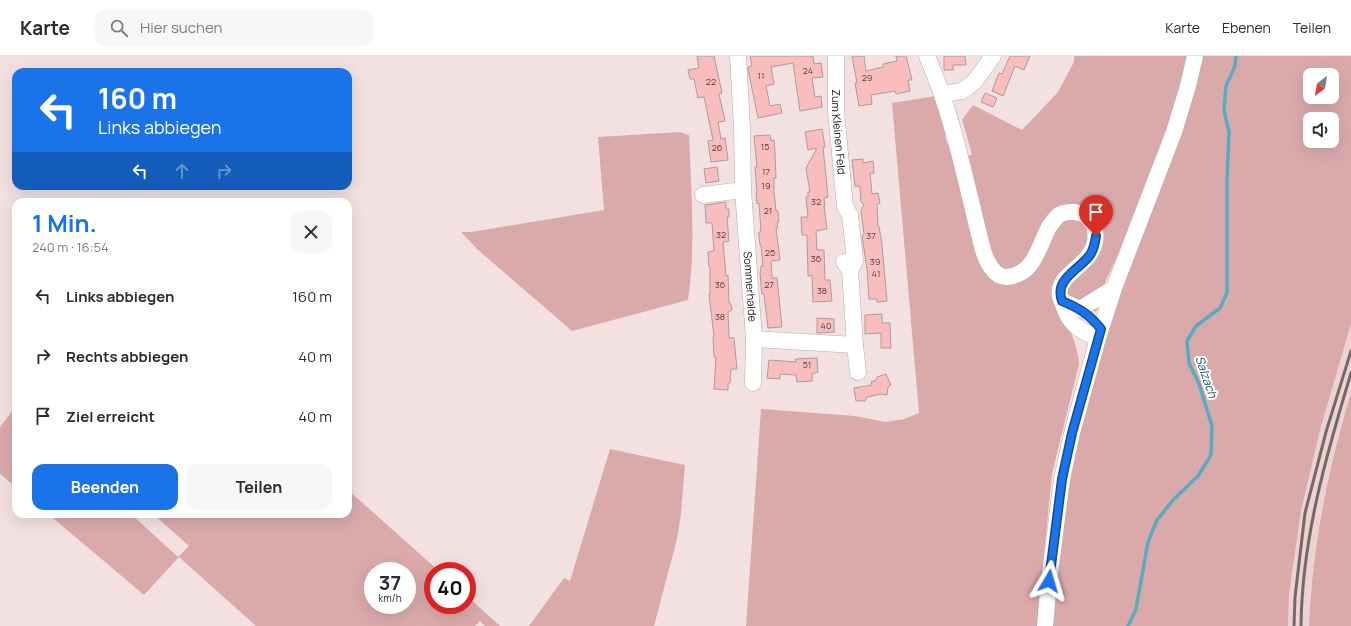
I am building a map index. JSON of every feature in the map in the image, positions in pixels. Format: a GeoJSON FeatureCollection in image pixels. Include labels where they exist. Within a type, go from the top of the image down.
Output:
{"type":"FeatureCollection","features":[{"type":"Feature","properties":{"kind":"street","name":"Sommerhalde"},"geometry":{"type":"LineString","coordinates":[[738,56],[743,190],[754,339],[753,383]]}},
{"type":"Feature","properties":{"kind":"street","name":"Zum Kleinen Feld"},"geometry":{"type":"LineString","coordinates":[[836,56],[836,111],[845,207],[850,215],[855,261],[850,270],[858,372]]}},
{"type":"Feature","properties":{"kind":"street"},"geometry":{"type":"LineString","coordinates":[[927,56],[951,121],[986,258],[993,270],[1004,277],[1013,276],[1023,272],[1029,267],[1036,256],[1046,232],[1058,215],[1066,212],[1076,212],[1082,214],[1095,227],[1096,236],[1094,247],[1090,254],[1066,278],[1061,285],[1059,294],[1067,314],[1075,326],[1084,332],[1100,334]]}},
{"type":"Feature","properties":{"kind":"street"},"geometry":{"type":"LineString","coordinates":[[942,94],[962,92],[974,82],[993,56]]}},
{"type":"Feature","properties":{"kind":"street"},"geometry":{"type":"LineString","coordinates":[[1045,626],[1062,479],[1072,433],[1114,288],[1174,132],[1188,86],[1195,56]]}},
{"type":"Feature","properties":{"kind":"street"},"geometry":{"type":"LineString","coordinates":[[703,195],[743,190]]}},
{"type":"Feature","properties":{"kind":"street"},"geometry":{"type":"LineString","coordinates":[[1080,309],[1114,288]]}},
{"type":"Feature","properties":{"kind":"street"},"geometry":{"type":"LineString","coordinates":[[1062,301],[1080,309],[1094,321],[1100,334]]}},
{"type":"Feature","properties":{"kind":"street"},"geometry":{"type":"LineString","coordinates":[[754,339],[855,345]]}},
{"type":"Feature","properties":{"kind":"shaded area"},"geometry":{"type":"Polygon","coordinates":[[[1074,56],[1351,56],[1351,324],[1320,430],[1301,511],[1289,594],[1288,626],[1050,626],[1066,506],[1080,434],[1108,333],[1161,167],[1106,280],[1096,312],[1076,301],[1064,317],[1076,346],[1079,364],[1052,474],[1037,626],[746,626],[761,409],[855,416],[885,422],[904,419],[919,413],[892,103],[936,96],[951,121],[945,137],[955,163],[972,154],[962,120],[973,105],[1022,130],[1058,92],[1074,62],[1074,56]]]}},
{"type":"Feature","properties":{"kind":"shaded area"},"geometry":{"type":"Polygon","coordinates":[[[680,132],[689,135],[692,197],[692,259],[688,300],[572,331],[477,249],[461,232],[471,232],[604,210],[598,137],[680,132]]]}},
{"type":"Feature","properties":{"kind":"shaded area"},"geometry":{"type":"Polygon","coordinates":[[[1351,324],[1351,393],[1338,435],[1321,515],[1310,595],[1309,626],[1288,626],[1289,594],[1301,511],[1320,430],[1351,324]]]}},
{"type":"Feature","properties":{"kind":"shaded area"},"geometry":{"type":"Polygon","coordinates":[[[1351,393],[1351,626],[1309,626],[1314,568],[1322,509],[1335,450],[1351,393]]]}},
{"type":"Feature","properties":{"kind":"shaded area"},"geometry":{"type":"Polygon","coordinates":[[[12,412],[12,484],[0,474],[0,427],[12,412]]]}},
{"type":"Feature","properties":{"kind":"shaded area"},"geometry":{"type":"Polygon","coordinates":[[[610,449],[685,465],[681,514],[677,539],[654,626],[529,626],[564,578],[570,581],[610,449]]]}},
{"type":"Feature","properties":{"kind":"shaded area"},"geometry":{"type":"Polygon","coordinates":[[[352,494],[429,562],[424,562],[424,614],[476,614],[476,604],[500,626],[485,626],[480,621],[475,626],[256,626],[179,557],[144,595],[53,518],[135,518],[178,557],[189,546],[158,518],[352,518],[352,494]]]}},
{"type":"Feature","properties":{"kind":"building"},"geometry":{"type":"Polygon","coordinates":[[[697,56],[714,56],[722,93],[719,94],[725,121],[718,122],[721,139],[725,138],[728,160],[711,162],[708,141],[713,140],[704,97],[698,98],[694,79],[690,79],[688,70],[699,68],[697,56]]]}},
{"type":"Feature","properties":{"kind":"building"},"geometry":{"type":"Polygon","coordinates":[[[750,56],[813,56],[814,64],[821,63],[823,77],[812,78],[815,97],[821,96],[822,107],[800,111],[793,63],[771,67],[774,84],[766,86],[770,106],[780,104],[782,113],[758,118],[748,69],[748,67],[752,66],[750,56]]]}},
{"type":"Feature","properties":{"kind":"building"},"geometry":{"type":"Polygon","coordinates":[[[852,56],[864,56],[866,71],[883,67],[883,64],[897,61],[896,56],[906,56],[912,80],[908,80],[910,91],[896,94],[895,91],[871,95],[872,104],[859,106],[855,83],[857,83],[852,56]]]}},
{"type":"Feature","properties":{"kind":"building"},"geometry":{"type":"Polygon","coordinates":[[[944,56],[965,56],[966,65],[953,65],[953,70],[944,70],[944,56]]]}},
{"type":"Feature","properties":{"kind":"building"},"geometry":{"type":"Polygon","coordinates":[[[1010,56],[1030,56],[1024,70],[1015,66],[1003,96],[992,91],[999,73],[1002,74],[1010,56]]]}},
{"type":"Feature","properties":{"kind":"building"},"geometry":{"type":"Polygon","coordinates":[[[985,93],[997,98],[993,107],[981,102],[985,93]]]}},
{"type":"Feature","properties":{"kind":"building"},"geometry":{"type":"Polygon","coordinates":[[[822,129],[825,147],[823,147],[828,197],[824,198],[827,229],[816,231],[817,250],[824,250],[825,280],[830,280],[832,301],[813,302],[812,275],[808,276],[807,235],[802,235],[801,217],[808,217],[806,197],[808,197],[808,192],[810,192],[806,168],[817,148],[808,150],[805,132],[822,129]]]}},
{"type":"Feature","properties":{"kind":"building"},"geometry":{"type":"Polygon","coordinates":[[[770,135],[771,141],[774,140],[776,178],[774,178],[774,192],[779,222],[777,222],[778,228],[776,228],[780,260],[771,261],[772,278],[777,278],[782,327],[768,328],[760,274],[761,266],[763,266],[759,237],[759,232],[761,232],[759,203],[757,204],[756,193],[755,167],[757,167],[754,136],[770,135]]]}},
{"type":"Feature","properties":{"kind":"building"},"geometry":{"type":"Polygon","coordinates":[[[863,159],[863,163],[873,161],[874,173],[870,173],[872,194],[878,193],[880,203],[877,204],[878,226],[882,245],[887,301],[877,302],[877,299],[869,299],[867,269],[862,236],[864,234],[861,210],[864,204],[861,202],[860,186],[855,186],[852,160],[863,159]]]}},
{"type":"Feature","properties":{"kind":"building"},"geometry":{"type":"Polygon","coordinates":[[[717,167],[719,181],[706,183],[704,169],[717,167]]]}},
{"type":"Feature","properties":{"kind":"building"},"geometry":{"type":"Polygon","coordinates":[[[726,202],[726,209],[729,209],[729,217],[727,217],[729,241],[723,242],[726,276],[728,275],[729,303],[731,304],[732,310],[728,312],[729,338],[734,338],[737,369],[731,369],[728,390],[714,389],[716,357],[714,357],[714,336],[709,294],[710,267],[708,252],[714,251],[712,223],[706,223],[705,205],[726,202]]]}},
{"type":"Feature","properties":{"kind":"building"},"geometry":{"type":"Polygon","coordinates":[[[882,314],[882,323],[890,323],[891,348],[881,348],[881,333],[865,334],[865,315],[882,314]]]}},
{"type":"Feature","properties":{"kind":"building"},"geometry":{"type":"Polygon","coordinates":[[[817,318],[834,319],[834,332],[817,333],[817,318]]]}},
{"type":"Feature","properties":{"kind":"building"},"geometry":{"type":"Polygon","coordinates":[[[817,358],[818,372],[812,374],[812,381],[797,382],[796,375],[780,374],[780,379],[767,378],[769,360],[796,362],[795,359],[817,358]]]}},
{"type":"Feature","properties":{"kind":"building"},"geometry":{"type":"Polygon","coordinates":[[[886,374],[891,385],[888,387],[887,395],[881,394],[867,397],[865,401],[856,401],[854,388],[872,385],[871,382],[876,380],[877,377],[886,374]]]}},
{"type":"Feature","properties":{"kind":"waterway","name":"Salzach"},"geometry":{"type":"LineString","coordinates":[[1128,626],[1136,609],[1148,542],[1157,520],[1174,499],[1198,476],[1211,455],[1212,426],[1199,384],[1189,363],[1187,341],[1196,326],[1220,308],[1227,293],[1227,180],[1229,132],[1224,110],[1226,86],[1235,66],[1236,56]]}},
{"type":"Feature","properties":{"kind":"railway"},"geometry":{"type":"LineString","coordinates":[[1294,626],[1295,597],[1305,513],[1326,432],[1351,351]]}},
{"type":"Feature","properties":{"kind":"railway"},"geometry":{"type":"LineString","coordinates":[[1301,626],[1302,594],[1306,561],[1317,498],[1324,467],[1351,373]]}},
{"type":"Feature","properties":{"kind":"route"},"geometry":{"type":"LineString","coordinates":[[1049,581],[1062,479],[1072,433],[1101,329],[1080,309],[1062,301],[1059,294],[1061,285],[1066,278],[1090,254],[1094,247],[1096,236]]}}]}
